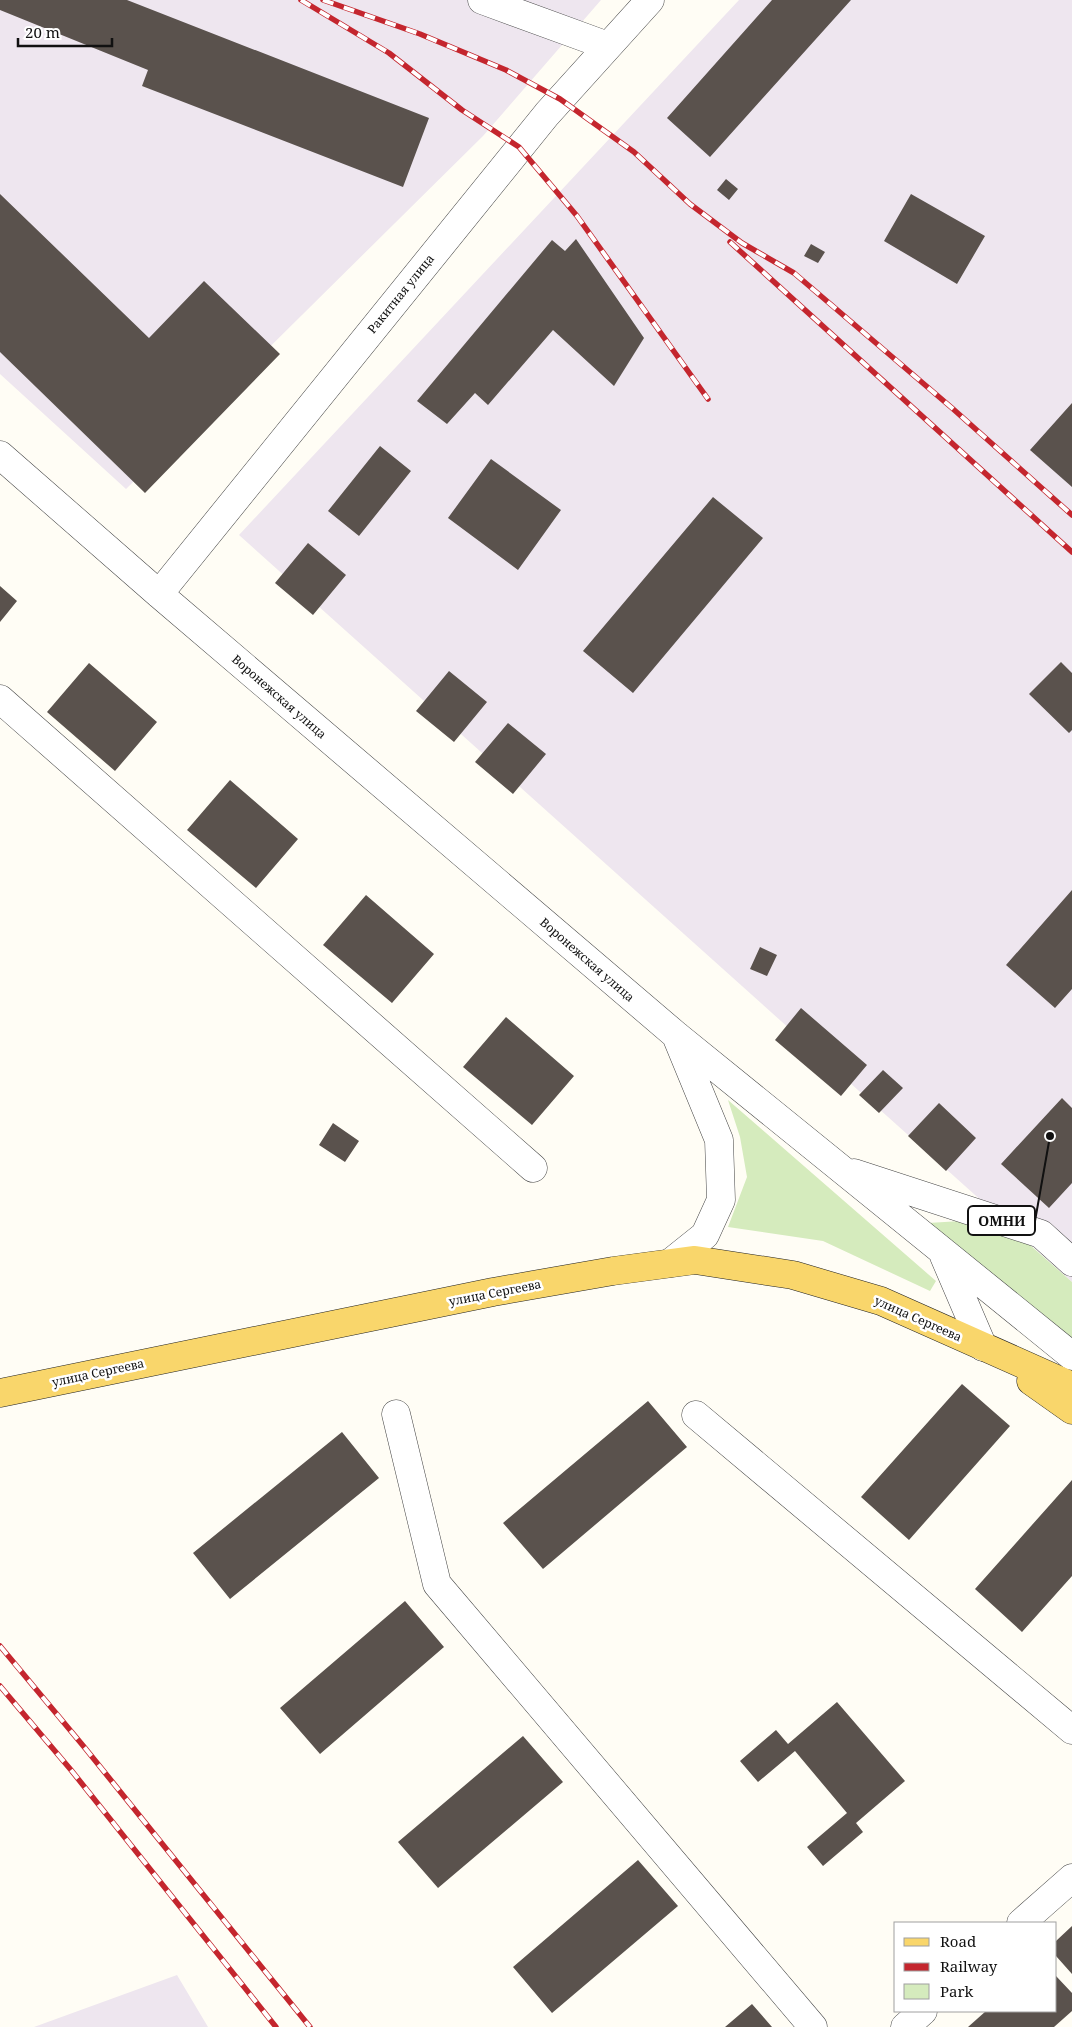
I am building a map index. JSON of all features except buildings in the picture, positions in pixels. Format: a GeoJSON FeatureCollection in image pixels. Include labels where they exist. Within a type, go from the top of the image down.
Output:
{"type":"FeatureCollection","features":[{"type":"Feature","properties":{"kind":"main road","name":"улица Сергеева"},"geometry":{"type":"LineString","coordinates":[[0,1393],[493,1292],[614,1271],[696,1260],[793,1275],[881,1301],[982,1347]]}},
{"type":"Feature","properties":{"kind":"main road"},"geometry":{"type":"LineString","coordinates":[[982,1347],[1072,1386]]}},
{"type":"Feature","properties":{"kind":"main road"},"geometry":{"type":"LineString","coordinates":[[982,1347],[1072,1410]]}},
{"type":"Feature","properties":{"kind":"street"},"geometry":{"type":"LineString","coordinates":[[482,0],[608,46]]}},
{"type":"Feature","properties":{"kind":"street","name":"Ракитная улица"},"geometry":{"type":"LineString","coordinates":[[159,594],[547,114],[650,0]]}},
{"type":"Feature","properties":{"kind":"street","name":"Воронежская улица"},"geometry":{"type":"LineString","coordinates":[[0,455],[159,594],[677,1036],[942,1252],[982,1347]]}},
{"type":"Feature","properties":{"kind":"street"},"geometry":{"type":"LineString","coordinates":[[0,699],[534,1168]]}},
{"type":"Feature","properties":{"kind":"street"},"geometry":{"type":"LineString","coordinates":[[670,1263],[705,1235],[721,1200],[719,1140],[677,1036]]}},
{"type":"Feature","properties":{"kind":"street"},"geometry":{"type":"LineString","coordinates":[[839,1168],[1041,1234],[1072,1262]]}},
{"type":"Feature","properties":{"kind":"street"},"geometry":{"type":"LineString","coordinates":[[942,1252],[1072,1356]]}},
{"type":"Feature","properties":{"kind":"street"},"geometry":{"type":"LineString","coordinates":[[396,1414],[437,1584],[812,2027]]}},
{"type":"Feature","properties":{"kind":"street"},"geometry":{"type":"LineString","coordinates":[[696,1415],[1072,1730]]}},
{"type":"Feature","properties":{"kind":"street"},"geometry":{"type":"LineString","coordinates":[[1022,1922],[1072,1878]]}},
{"type":"Feature","properties":{"kind":"street"},"geometry":{"type":"LineString","coordinates":[[905,2027],[922,2012]]}},
{"type":"Feature","properties":{"kind":"shaded area"},"geometry":{"type":"Polygon","coordinates":[[[0,0],[601,0],[483,136],[126,489],[0,374],[0,0]]]}},
{"type":"Feature","properties":{"kind":"shaded area"},"geometry":{"type":"Polygon","coordinates":[[[739,0],[1072,0],[1072,1282],[239,535],[739,0]]]}},
{"type":"Feature","properties":{"kind":"shaded area"},"geometry":{"type":"Polygon","coordinates":[[[177,1975],[208,2027],[34,2027],[177,1975]]]}},
{"type":"Feature","properties":{"kind":"green space"},"geometry":{"type":"Polygon","coordinates":[[[728,1100],[936,1281],[930,1291],[823,1241],[728,1227],[747,1177],[740,1137],[728,1100]]]}},
{"type":"Feature","properties":{"kind":"green space"},"geometry":{"type":"Polygon","coordinates":[[[961,1221],[1022,1238],[1072,1282],[1072,1341],[928,1223],[961,1221]]]}},
{"type":"Feature","properties":{"kind":"railway"},"geometry":{"type":"LineString","coordinates":[[301,0],[389,53],[462,110],[519,147],[577,216],[708,399]]}},
{"type":"Feature","properties":{"kind":"railway"},"geometry":{"type":"LineString","coordinates":[[323,0],[420,34],[506,70],[560,99],[634,152],[690,204],[742,243],[794,273],[952,408],[1072,515]]}},
{"type":"Feature","properties":{"kind":"railway"},"geometry":{"type":"LineString","coordinates":[[730,242],[1072,552]]}},
{"type":"Feature","properties":{"kind":"railway"},"geometry":{"type":"LineString","coordinates":[[0,1646],[85,1748],[310,2027]]}},
{"type":"Feature","properties":{"kind":"railway"},"geometry":{"type":"LineString","coordinates":[[0,1686],[71,1770],[276,2027]]}},
{"type":"Feature","properties":{"kind":"place","name":"ОМНИ"},"geometry":{"type":"Point","coordinates":[1050,1136]}}]}
